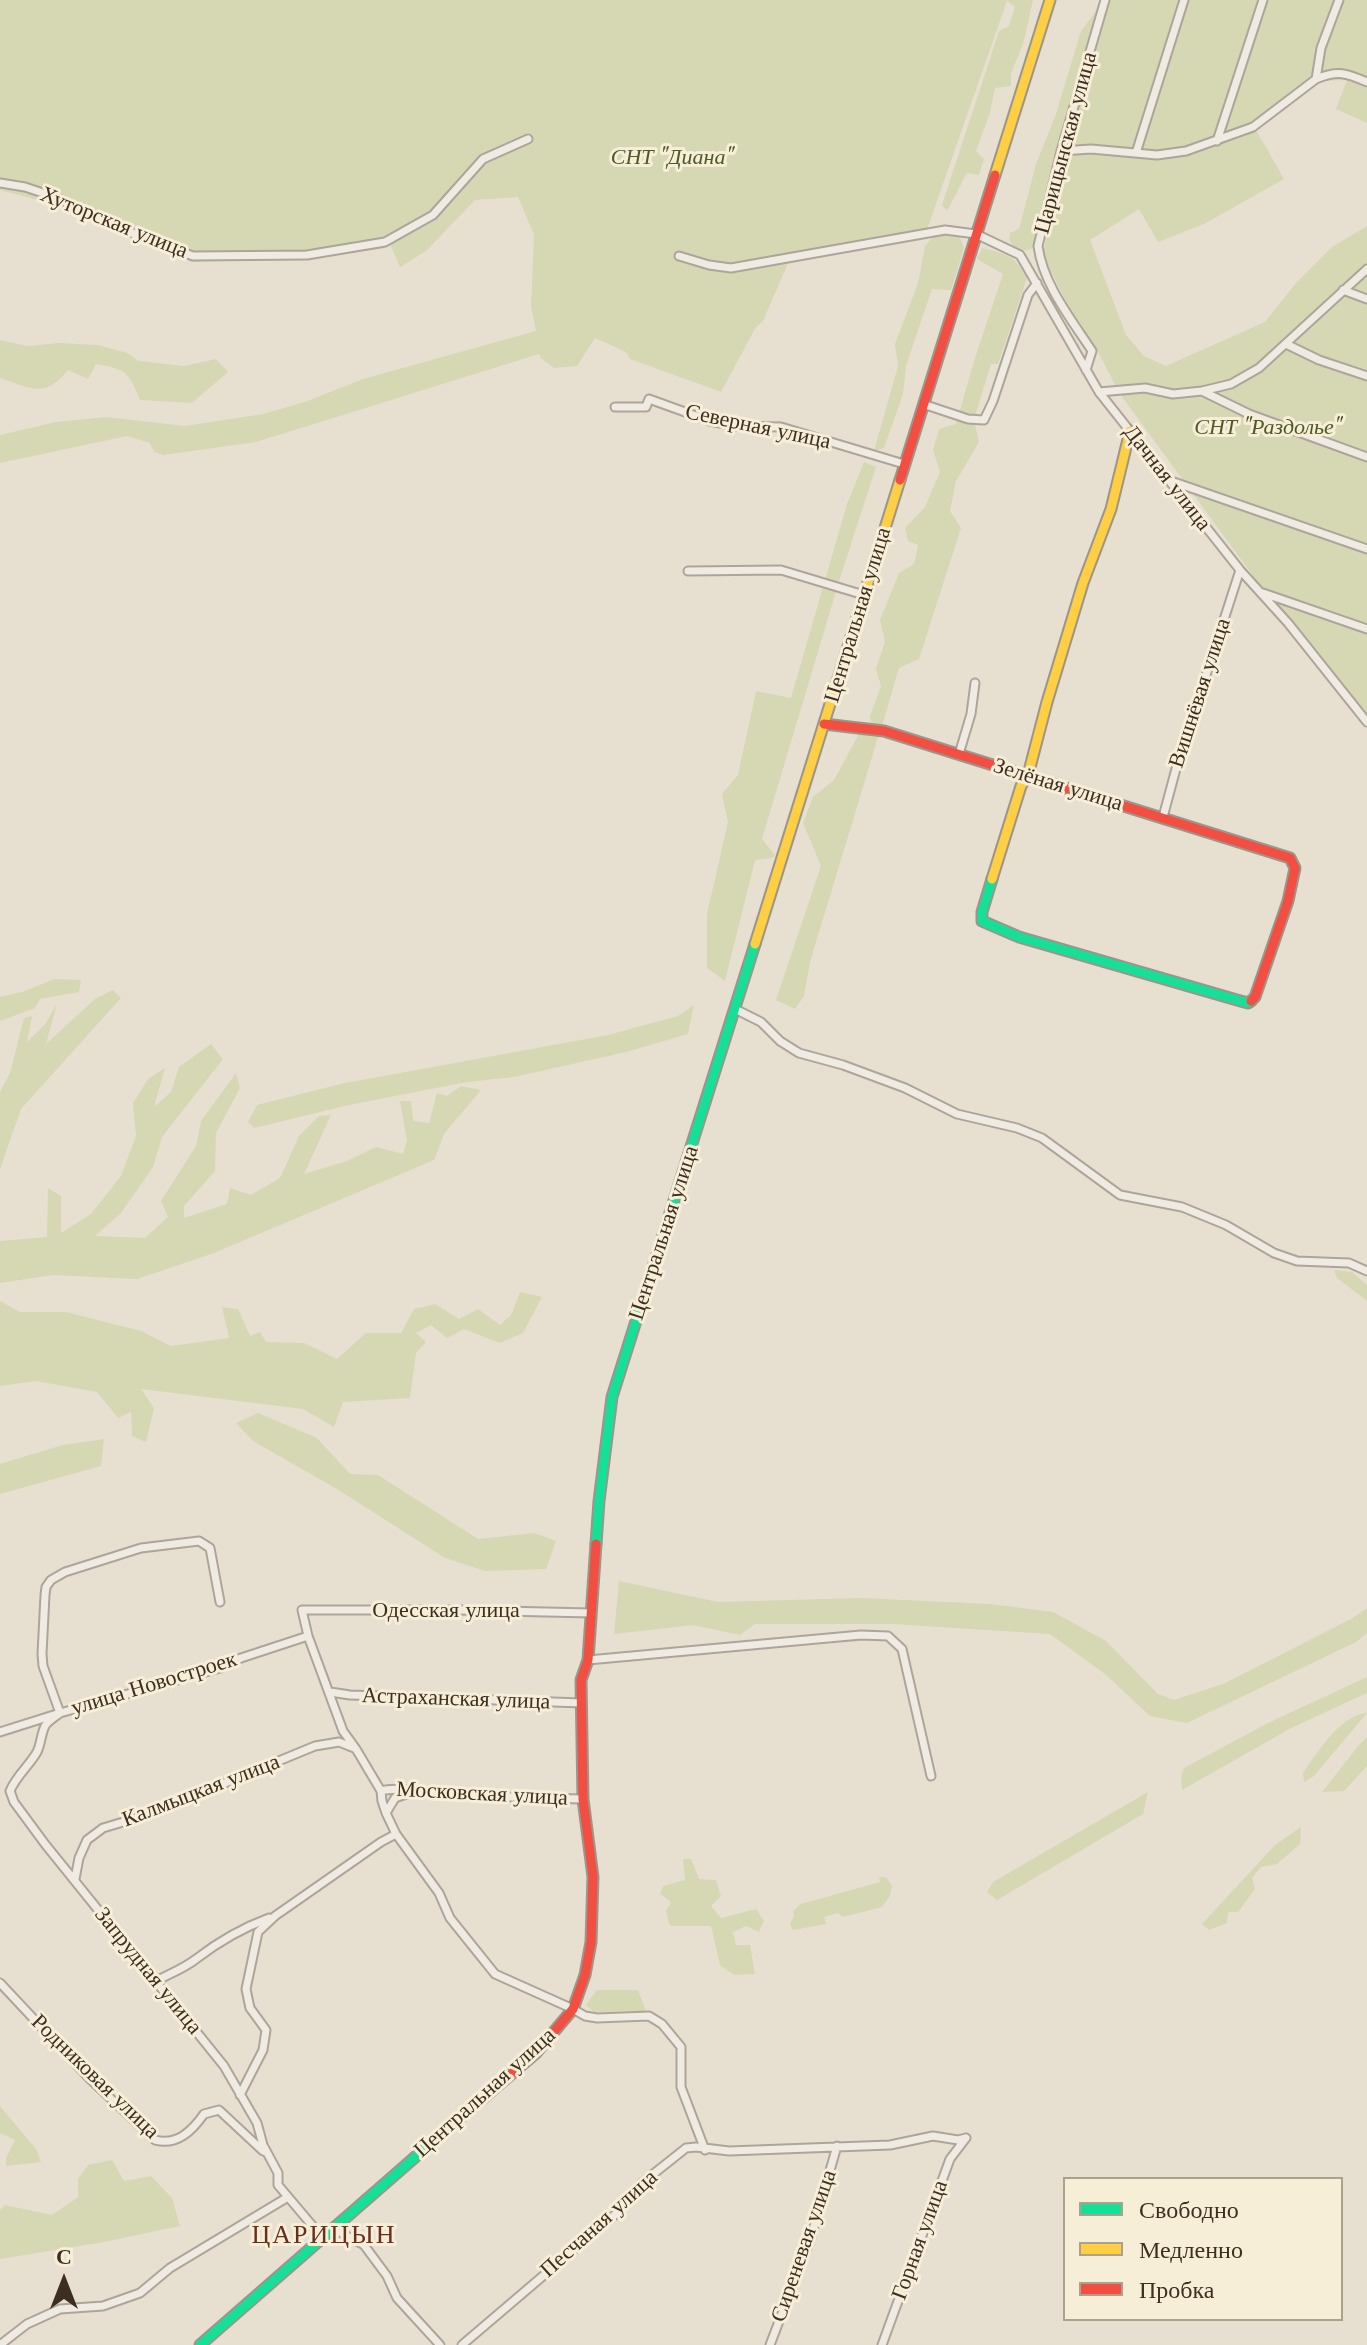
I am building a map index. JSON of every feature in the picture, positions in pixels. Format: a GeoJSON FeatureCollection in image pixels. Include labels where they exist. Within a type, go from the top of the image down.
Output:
{"type":"FeatureCollection","features":[{"type":"Feature","properties":{"kind":"street","name":"Центральная улица"},"geometry":{"type":"LineString","coordinates":[[200,2345],[536,2053],[573,2009],[585,1975],[591,1942],[593,1877],[583,1799],[581,1680],[588,1660],[599,1501],[612,1397],[1050,0]]}},
{"type":"Feature","properties":{"kind":"street","name":"Царицынская улица"},"geometry":{"type":"LineString","coordinates":[[1086,370],[1092,351],[1052,285],[1040,259],[1038,246],[1061,151],[1105,0]]}},
{"type":"Feature","properties":{"kind":"street"},"geometry":{"type":"LineString","coordinates":[[1136,153],[1184,0]]}},
{"type":"Feature","properties":{"kind":"street"},"geometry":{"type":"LineString","coordinates":[[1217,141],[1263,0]]}},
{"type":"Feature","properties":{"kind":"street"},"geometry":{"type":"LineString","coordinates":[[1316,79],[1321,48],[1339,0]]}},
{"type":"Feature","properties":{"kind":"street"},"geometry":{"type":"LineString","coordinates":[[1061,151],[1091,149],[1157,155],[1186,151],[1253,127],[1316,79],[1332,72],[1349,74],[1367,82]]}},
{"type":"Feature","properties":{"kind":"street","name":"Хуторская улица"},"geometry":{"type":"LineString","coordinates":[[0,183],[55,197],[141,237],[193,256],[307,255],[385,242],[433,215],[483,159],[528,139]]}},
{"type":"Feature","properties":{"kind":"street"},"geometry":{"type":"LineString","coordinates":[[679,256],[731,268],[945,230],[976,234]]}},
{"type":"Feature","properties":{"kind":"street","name":"Дачная улица"},"geometry":{"type":"LineString","coordinates":[[976,234],[1020,255],[1099,392],[1240,570],[1288,623],[1367,722]]}},
{"type":"Feature","properties":{"kind":"street"},"geometry":{"type":"LineString","coordinates":[[1099,392],[1145,388],[1173,394],[1231,384],[1259,368],[1367,269]]}},
{"type":"Feature","properties":{"kind":"street"},"geometry":{"type":"LineString","coordinates":[[923,404],[968,419],[984,420],[1028,295],[1037,283]]}},
{"type":"Feature","properties":{"kind":"street"},"geometry":{"type":"LineString","coordinates":[[1343,290],[1367,299]]}},
{"type":"Feature","properties":{"kind":"street"},"geometry":{"type":"LineString","coordinates":[[1286,344],[1319,360],[1367,376]]}},
{"type":"Feature","properties":{"kind":"street"},"geometry":{"type":"LineString","coordinates":[[1202,391],[1249,414],[1367,457]]}},
{"type":"Feature","properties":{"kind":"street","name":"Северная улица"},"geometry":{"type":"LineString","coordinates":[[615,407],[646,407],[649,399],[710,421],[735,426],[781,427],[904,464]]}},
{"type":"Feature","properties":{"kind":"street"},"geometry":{"type":"LineString","coordinates":[[1028,775],[1083,583],[1111,509],[1130,431]]}},
{"type":"Feature","properties":{"kind":"street"},"geometry":{"type":"LineString","coordinates":[[1169,480],[1367,549]]}},
{"type":"Feature","properties":{"kind":"street"},"geometry":{"type":"LineString","coordinates":[[688,571],[781,570],[864,595]]}},
{"type":"Feature","properties":{"kind":"street","name":"Вишнёвая улица"},"geometry":{"type":"LineString","coordinates":[[1163,817],[1240,570]]}},
{"type":"Feature","properties":{"kind":"street"},"geometry":{"type":"LineString","coordinates":[[1259,591],[1367,629]]}},
{"type":"Feature","properties":{"kind":"street"},"geometry":{"type":"LineString","coordinates":[[959,754],[971,714],[975,683]]}},
{"type":"Feature","properties":{"kind":"street","name":"Зелёная улица"},"geometry":{"type":"LineString","coordinates":[[824,724],[884,731],[1028,775],[1163,817],[1290,858],[1295,868],[1288,901],[1255,997],[1248,1003],[1019,937],[982,921],[982,912],[1021,786],[1028,775]]}},
{"type":"Feature","properties":{"kind":"street"},"geometry":{"type":"LineString","coordinates":[[735,1009],[761,1022],[780,1041],[799,1053],[843,1065],[905,1088],[957,1114],[1017,1128],[1042,1138],[1120,1195],[1182,1207],[1226,1225],[1274,1253],[1297,1261],[1349,1263],[1367,1271]]}},
{"type":"Feature","properties":{"kind":"street"},"geometry":{"type":"LineString","coordinates":[[60,1713],[43,1666],[42,1654],[46,1587],[51,1580],[65,1572],[141,1548],[199,1541],[210,1548],[220,1602]]}},
{"type":"Feature","properties":{"kind":"street","name":"Одесская улица"},"geometry":{"type":"LineString","coordinates":[[308,1636],[302,1610],[591,1613]]}},
{"type":"Feature","properties":{"kind":"street"},"geometry":{"type":"LineString","coordinates":[[588,1660],[861,1635],[888,1636],[902,1649],[931,1776]]}},
{"type":"Feature","properties":{"kind":"street"},"geometry":{"type":"LineString","coordinates":[[308,1636],[343,1731],[381,1791],[386,1813],[396,1834],[439,1893],[450,1918],[495,1974],[585,2016],[649,2016],[662,2024],[681,2047],[681,2087],[705,2150]]}},
{"type":"Feature","properties":{"kind":"street","name":"улица Новостроек"},"geometry":{"type":"LineString","coordinates":[[0,1732],[220,1668],[308,1636]]}},
{"type":"Feature","properties":{"kind":"street","name":"Астраханская улица"},"geometry":{"type":"LineString","coordinates":[[330,1692],[582,1703]]}},
{"type":"Feature","properties":{"kind":"street","name":"Запрудная улица"},"geometry":{"type":"LineString","coordinates":[[60,1713],[45,1725],[37,1752],[14,1781],[10,1791],[14,1802],[224,2066],[257,2123],[278,2173],[278,2185],[322,2237]]}},
{"type":"Feature","properties":{"kind":"street","name":"Калмыцкая улица"},"geometry":{"type":"LineString","coordinates":[[75,1879],[87,1840],[103,1828],[161,1809],[315,1746],[339,1742],[356,1749]]}},
{"type":"Feature","properties":{"kind":"street","name":"Московская улица"},"geometry":{"type":"LineString","coordinates":[[381,1791],[397,1789],[501,1798],[583,1799]]}},
{"type":"Feature","properties":{"kind":"street"},"geometry":{"type":"LineString","coordinates":[[386,1813],[395,1798],[412,1792]]}},
{"type":"Feature","properties":{"kind":"street"},"geometry":{"type":"LineString","coordinates":[[240,2095],[263,2050],[266,2030],[250,2008],[246,1989],[258,1932],[275,1916],[396,1834]]}},
{"type":"Feature","properties":{"kind":"street"},"geometry":{"type":"LineString","coordinates":[[156,1981],[196,1959],[203,1951],[275,1916]]}},
{"type":"Feature","properties":{"kind":"street","name":"Родниковая улица"},"geometry":{"type":"LineString","coordinates":[[0,1983],[74,2063],[155,2140],[166,2143],[181,2138],[197,2125],[204,2114],[219,2110],[268,2155]]}},
{"type":"Feature","properties":{"kind":"street","name":"Песчаная улица"},"geometry":{"type":"LineString","coordinates":[[462,2345],[618,2212],[642,2183],[686,2148],[729,2151],[890,2145],[933,2136],[958,2140],[966,2138]]}},
{"type":"Feature","properties":{"kind":"street","name":"Горная улица"},"geometry":{"type":"LineString","coordinates":[[882,2345],[950,2159],[966,2138]]}},
{"type":"Feature","properties":{"kind":"street","name":"Сиреневая улица"},"geometry":{"type":"LineString","coordinates":[[770,2345],[811,2237],[837,2146]]}},
{"type":"Feature","properties":{"kind":"street"},"geometry":{"type":"LineString","coordinates":[[0,2345],[27,2324],[60,2309],[103,2306],[140,2293],[170,2268],[288,2197]]}},
{"type":"Feature","properties":{"kind":"street"},"geometry":{"type":"LineString","coordinates":[[332,2228],[364,2245],[387,2276],[397,2298],[440,2345]]}},
{"type":"Feature","properties":{"kind":"green space","name":"СНТ \"Диана\""},"geometry":{"type":"Polygon","coordinates":[[[0,0],[1033,0],[1024,41],[1011,74],[1011,86],[995,88],[990,113],[976,151],[984,159],[979,175],[967,173],[947,211],[942,205],[999,31],[1009,26],[1015,7],[1007,1],[924,238],[789,261],[763,321],[756,327],[721,392],[630,359],[626,352],[595,338],[577,366],[554,368],[539,354],[256,442],[163,455],[154,452],[150,443],[127,436],[0,463],[0,435],[56,422],[106,417],[185,426],[263,414],[305,402],[363,379],[536,331],[531,306],[534,235],[518,197],[475,200],[426,251],[400,267],[390,244],[382,249],[303,259],[193,262],[72,209],[0,190],[0,0]]]}},
{"type":"Feature","properties":{"kind":"green space","name":"СНТ \"Раздолье\""},"geometry":{"type":"Polygon","coordinates":[[[1110,0],[1367,0],[1367,123],[1336,109],[1347,80],[1317,81],[1256,130],[1284,179],[1204,224],[1158,242],[1139,209],[1090,240],[1126,335],[1144,356],[1166,366],[1265,322],[1296,283],[1332,247],[1367,226],[1367,714],[1270,599],[1120,394],[1096,348],[1072,315],[1043,254],[1067,141],[1110,0]]]}},
{"type":"Feature","properties":{"kind":"green space"},"geometry":{"type":"Polygon","coordinates":[[[1096,11],[1099,20],[1035,248],[1018,252],[1009,240],[1010,233],[1019,229],[1036,164],[1055,117],[1081,31],[1096,11]]]}},
{"type":"Feature","properties":{"kind":"green space"},"geometry":{"type":"Polygon","coordinates":[[[937,232],[960,238],[964,248],[951,290],[932,289],[906,366],[903,394],[884,448],[874,451],[898,366],[895,344],[918,283],[925,246],[937,232]]]}},
{"type":"Feature","properties":{"kind":"green space"},"geometry":{"type":"Polygon","coordinates":[[[982,248],[1009,257],[1027,278],[998,364],[991,364],[974,420],[979,442],[956,481],[950,511],[961,528],[919,659],[899,668],[882,726],[871,725],[870,716],[881,686],[876,669],[885,642],[880,620],[899,573],[914,564],[918,545],[908,541],[905,528],[925,507],[940,472],[933,450],[939,429],[956,424],[1003,274],[977,259],[982,248]]]}},
{"type":"Feature","properties":{"kind":"green space"},"geometry":{"type":"Polygon","coordinates":[[[0,340],[28,346],[59,343],[98,345],[127,353],[139,361],[184,366],[216,359],[228,372],[192,403],[140,400],[125,373],[96,364],[88,379],[68,370],[52,385],[29,388],[0,378],[0,340]]]}},
{"type":"Feature","properties":{"kind":"green space"},"geometry":{"type":"Polygon","coordinates":[[[864,462],[876,467],[762,839],[775,855],[755,860],[725,981],[707,968],[707,914],[728,822],[722,794],[738,775],[756,691],[791,698],[847,504],[864,462]]]}},
{"type":"Feature","properties":{"kind":"green space"},"geometry":{"type":"Polygon","coordinates":[[[860,732],[879,734],[810,962],[804,996],[795,1009],[776,1000],[821,866],[803,823],[813,797],[834,780],[860,732]]]}},
{"type":"Feature","properties":{"kind":"green space"},"geometry":{"type":"Polygon","coordinates":[[[55,979],[81,980],[79,992],[40,999],[35,1008],[0,1021],[0,997],[55,979]]]}},
{"type":"Feature","properties":{"kind":"green space"},"geometry":{"type":"Polygon","coordinates":[[[113,990],[121,998],[21,1109],[0,1169],[0,1092],[10,1073],[24,1018],[32,1016],[27,1042],[45,1024],[57,1004],[46,1044],[95,999],[113,990]]]}},
{"type":"Feature","properties":{"kind":"green space"},"geometry":{"type":"Polygon","coordinates":[[[694,1005],[688,1034],[626,1052],[514,1077],[467,1082],[349,1105],[254,1128],[248,1122],[257,1105],[345,1083],[608,1035],[678,1016],[694,1005]]]}},
{"type":"Feature","properties":{"kind":"green space"},"geometry":{"type":"Polygon","coordinates":[[[211,1044],[223,1059],[162,1137],[153,1167],[121,1213],[95,1236],[145,1238],[168,1217],[161,1201],[196,1146],[201,1121],[236,1073],[240,1088],[216,1133],[215,1171],[184,1206],[184,1218],[227,1204],[230,1188],[251,1195],[280,1178],[299,1136],[319,1116],[331,1115],[304,1174],[347,1161],[376,1147],[403,1154],[407,1140],[400,1101],[411,1101],[413,1121],[429,1123],[437,1093],[447,1096],[461,1086],[481,1090],[444,1134],[434,1160],[214,1253],[137,1279],[53,1275],[0,1283],[0,1241],[47,1237],[48,1188],[61,1196],[61,1233],[91,1214],[121,1176],[136,1136],[133,1103],[148,1079],[165,1068],[154,1107],[171,1092],[179,1067],[211,1044]]]}},
{"type":"Feature","properties":{"kind":"green space"},"geometry":{"type":"Polygon","coordinates":[[[1334,1270],[1352,1272],[1367,1285],[1367,1301],[1337,1278],[1334,1270]]]}},
{"type":"Feature","properties":{"kind":"green space"},"geometry":{"type":"Polygon","coordinates":[[[520,1292],[542,1297],[523,1333],[500,1343],[464,1329],[447,1338],[431,1325],[416,1333],[426,1342],[416,1353],[410,1398],[343,1402],[334,1427],[303,1409],[141,1389],[154,1408],[146,1442],[132,1436],[131,1412],[118,1418],[97,1392],[36,1381],[0,1386],[0,1301],[20,1312],[66,1312],[141,1331],[171,1346],[229,1338],[222,1307],[238,1309],[250,1336],[260,1332],[266,1342],[304,1343],[337,1359],[366,1333],[401,1333],[414,1309],[435,1304],[459,1319],[478,1309],[500,1325],[511,1315],[520,1292]]]}},
{"type":"Feature","properties":{"kind":"green space"},"geometry":{"type":"Polygon","coordinates":[[[258,1413],[317,1438],[350,1474],[378,1475],[478,1539],[534,1533],[556,1541],[546,1569],[485,1571],[445,1558],[337,1489],[253,1441],[236,1423],[258,1413]]]}},
{"type":"Feature","properties":{"kind":"green space"},"geometry":{"type":"Polygon","coordinates":[[[104,1439],[101,1466],[0,1494],[0,1464],[63,1445],[104,1439]]]}},
{"type":"Feature","properties":{"kind":"green space"},"geometry":{"type":"Polygon","coordinates":[[[619,1581],[718,1602],[861,1598],[990,1604],[1053,1612],[1106,1641],[1158,1694],[1174,1700],[1223,1684],[1367,1608],[1367,1633],[1356,1642],[1187,1723],[1150,1716],[1105,1674],[1050,1634],[892,1624],[755,1624],[740,1635],[693,1625],[614,1634],[619,1581]]]}},
{"type":"Feature","properties":{"kind":"green space"},"geometry":{"type":"Polygon","coordinates":[[[1367,1677],[1367,1693],[1293,1727],[1182,1790],[1184,1768],[1268,1723],[1367,1677]]]}},
{"type":"Feature","properties":{"kind":"green space"},"geometry":{"type":"Polygon","coordinates":[[[1367,1713],[1314,1776],[1304,1782],[1303,1773],[1330,1736],[1348,1720],[1367,1713]]]}},
{"type":"Feature","properties":{"kind":"green space"},"geometry":{"type":"Polygon","coordinates":[[[1367,1737],[1367,1766],[1344,1791],[1322,1792],[1359,1745],[1367,1737]]]}},
{"type":"Feature","properties":{"kind":"green space"},"geometry":{"type":"Polygon","coordinates":[[[1148,1792],[1143,1814],[997,1900],[987,1892],[993,1882],[1148,1792]]]}},
{"type":"Feature","properties":{"kind":"green space"},"geometry":{"type":"Polygon","coordinates":[[[1301,1827],[1300,1844],[1277,1864],[1261,1867],[1252,1878],[1255,1889],[1238,1912],[1228,1912],[1227,1923],[1209,1930],[1202,1924],[1275,1845],[1301,1827]]]}},
{"type":"Feature","properties":{"kind":"green space"},"geometry":{"type":"Polygon","coordinates":[[[683,1859],[691,1859],[699,1879],[716,1880],[721,1896],[711,1906],[721,1918],[756,1909],[764,1921],[759,1932],[746,1926],[733,1932],[736,1945],[750,1945],[755,1974],[734,1975],[720,1965],[711,1926],[670,1926],[666,1911],[671,1902],[660,1894],[663,1886],[685,1880],[683,1859]]]}},
{"type":"Feature","properties":{"kind":"green space"},"geometry":{"type":"Polygon","coordinates":[[[879,1877],[886,1877],[892,1886],[890,1896],[882,1907],[843,1917],[838,1913],[824,1917],[826,1924],[793,1930],[790,1924],[793,1911],[801,1904],[880,1882],[879,1877]]]}},
{"type":"Feature","properties":{"kind":"green space"},"geometry":{"type":"Polygon","coordinates":[[[597,1990],[638,1990],[646,2011],[594,2012],[586,2005],[597,1990]]]}},
{"type":"Feature","properties":{"kind":"green space"},"geometry":{"type":"Polygon","coordinates":[[[0,2106],[36,2149],[41,2162],[6,2166],[6,2158],[15,2140],[0,2133],[0,2106]]]}},
{"type":"Feature","properties":{"kind":"green space"},"geometry":{"type":"Polygon","coordinates":[[[112,2160],[124,2181],[151,2176],[172,2198],[180,2226],[0,2259],[0,2210],[5,2205],[52,2215],[78,2197],[78,2179],[88,2165],[112,2160]]]}},
{"type":"Feature","properties":{"kind":"traffic: fast"},"geometry":{"type":"LineString","coordinates":[[992,879],[982,921],[1019,937],[1237,1000],[1251,1001]]}},
{"type":"Feature","properties":{"kind":"traffic: fast"},"geometry":{"type":"LineString","coordinates":[[596,1544],[612,1397],[755,944]]}},
{"type":"Feature","properties":{"kind":"traffic: fast"},"geometry":{"type":"LineString","coordinates":[[200,2345],[453,2124]]}},
{"type":"Feature","properties":{"kind":"traffic: slow"},"geometry":{"type":"LineString","coordinates":[[995,175],[1050,0]]}},
{"type":"Feature","properties":{"kind":"traffic: slow"},"geometry":{"type":"LineString","coordinates":[[992,879],[1021,786],[1028,775],[1083,583],[1111,509],[1130,431]]}},
{"type":"Feature","properties":{"kind":"traffic: slow"},"geometry":{"type":"LineString","coordinates":[[755,944],[900,480]]}},
{"type":"Feature","properties":{"kind":"traffic: jam"},"geometry":{"type":"LineString","coordinates":[[900,480],[995,175]]}},
{"type":"Feature","properties":{"kind":"traffic: jam"},"geometry":{"type":"LineString","coordinates":[[824,724],[884,731],[1290,858],[1295,868],[1288,901],[1251,1001]]}},
{"type":"Feature","properties":{"kind":"traffic: jam"},"geometry":{"type":"LineString","coordinates":[[453,2124],[536,2053],[573,2009],[585,1975],[591,1942],[593,1877],[583,1799],[581,1680],[588,1660],[596,1544]]}},
{"type":"Feature","properties":{"kind":"district","name":"ЦАРИЦЫН"},"geometry":{"type":"Point","coordinates":[324,2236]}}]}
